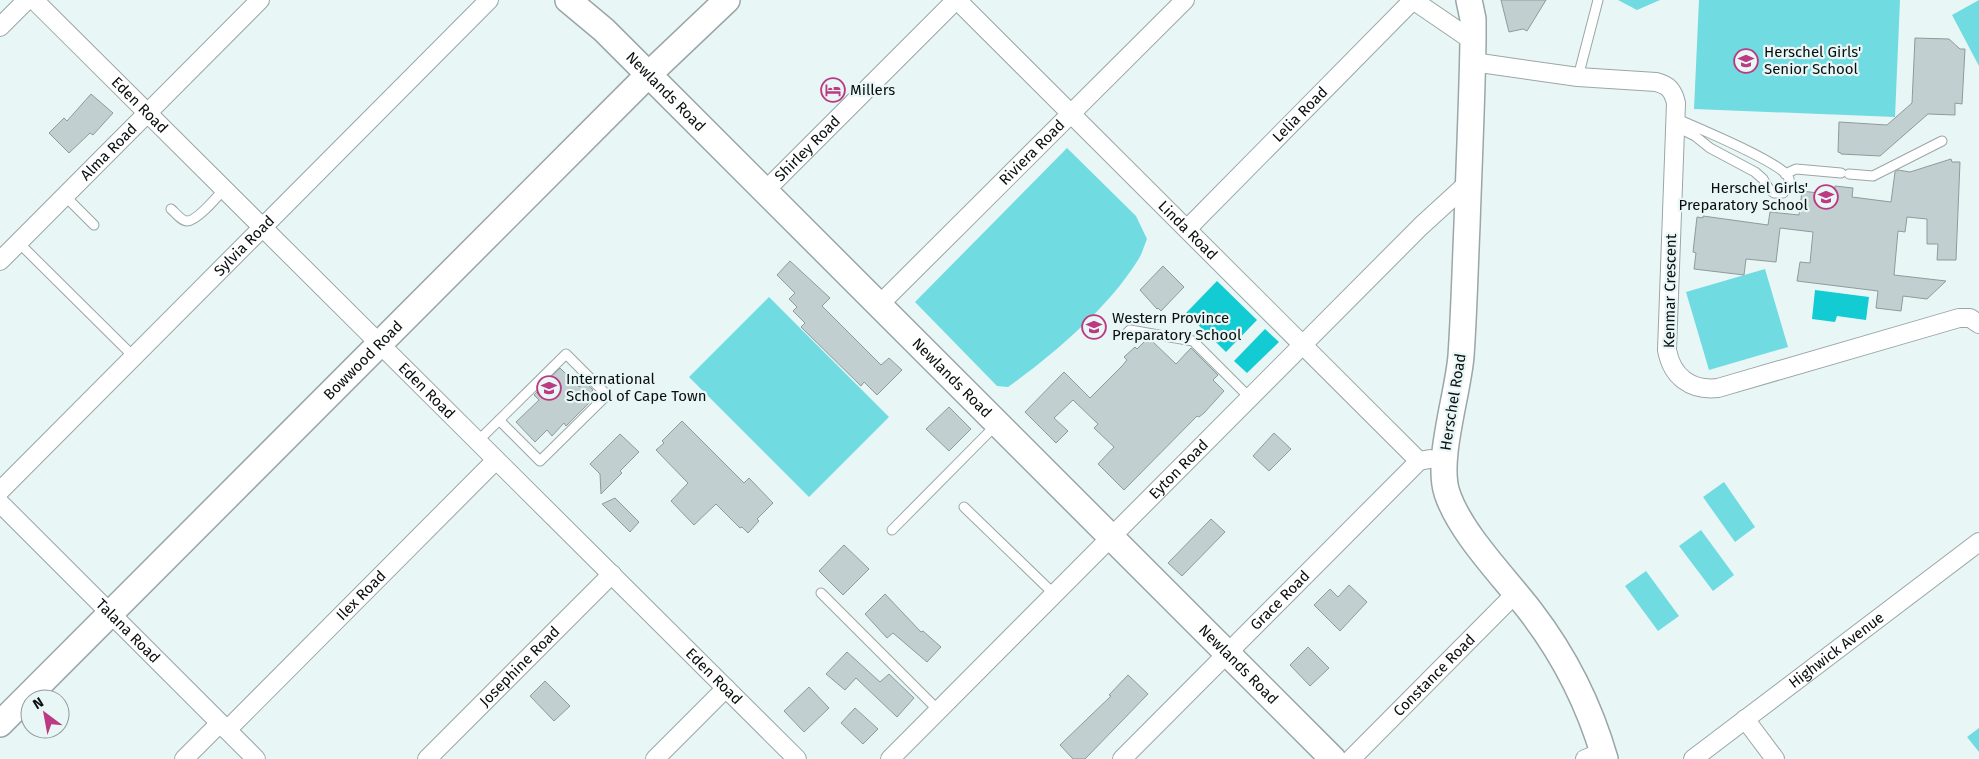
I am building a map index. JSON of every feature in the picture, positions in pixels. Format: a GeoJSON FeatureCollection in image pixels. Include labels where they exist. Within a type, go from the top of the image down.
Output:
{"type":"FeatureCollection","features":[{"type":"Feature","properties":{"kind":"street"},"geometry":{"type":"LineString","coordinates":[[0,27],[27,0]]}},
{"type":"Feature","properties":{"kind":"street","name":"Eden Road"},"geometry":{"type":"LineString","coordinates":[[34,0],[797,759]]}},
{"type":"Feature","properties":{"kind":"street","name":"Alma Road"},"geometry":{"type":"LineString","coordinates":[[0,261],[260,0]]}},
{"type":"Feature","properties":{"kind":"street","name":"Sylvia Road"},"geometry":{"type":"LineString","coordinates":[[0,490],[489,0]]}},
{"type":"Feature","properties":{"kind":"street","name":"Newlands Road"},"geometry":{"type":"LineString","coordinates":[[568,0],[604,30],[1333,759]]}},
{"type":"Feature","properties":{"kind":"street","name":"Bowwood Road"},"geometry":{"type":"LineString","coordinates":[[0,724],[648,75],[727,0]]}},
{"type":"Feature","properties":{"kind":"street","name":"Linda Road"},"geometry":{"type":"LineString","coordinates":[[956,0],[1419,461]]}},
{"type":"Feature","properties":{"kind":"street","name":"Shirley Road"},"geometry":{"type":"LineString","coordinates":[[764,191],[956,0]]}},
{"type":"Feature","properties":{"kind":"street","name":"Riviera Road"},"geometry":{"type":"LineString","coordinates":[[879,305],[1185,0]]}},
{"type":"Feature","properties":{"kind":"street"},"geometry":{"type":"LineString","coordinates":[[1413,0],[1473,51]]}},
{"type":"Feature","properties":{"kind":"street","name":"Lelia Road"},"geometry":{"type":"LineString","coordinates":[[1187,229],[1413,0]]}},
{"type":"Feature","properties":{"kind":"street","name":"Herschel Road"},"geometry":{"type":"LineString","coordinates":[[1469,0],[1472,19],[1473,51],[1461,358],[1444,456],[1445,488],[1454,512],[1545,631],[1562,659],[1588,710],[1598,757]]}},
{"type":"Feature","properties":{"kind":"street","name":"Kenmar Crescent"},"geometry":{"type":"LineString","coordinates":[[1473,51],[1578,77],[1656,82],[1666,85],[1674,95],[1675,122],[1667,350],[1672,368],[1685,382],[1701,388],[1718,388],[1958,318],[1970,318],[1979,324]]}},
{"type":"Feature","properties":{"kind":"street","name":"Eyton Road"},"geometry":{"type":"LineString","coordinates":[[890,759],[1421,226],[1468,183]]}},
{"type":"Feature","properties":{"kind":"street"},"geometry":{"type":"LineString","coordinates":[[1419,461],[1444,456]]}},
{"type":"Feature","properties":{"kind":"street","name":"Ilex Road"},"geometry":{"type":"LineString","coordinates":[[184,759],[224,727],[496,460]]}},
{"type":"Feature","properties":{"kind":"street","name":"Grace Road"},"geometry":{"type":"LineString","coordinates":[[1122,759],[1419,461]]}},
{"type":"Feature","properties":{"kind":"street","name":"Talana Road"},"geometry":{"type":"LineString","coordinates":[[0,503],[256,759]]}},
{"type":"Feature","properties":{"kind":"street","name":"Highwick Avenue"},"geometry":{"type":"LineString","coordinates":[[1693,759],[1979,542]]}},
{"type":"Feature","properties":{"kind":"street","name":"Josephine Road"},"geometry":{"type":"LineString","coordinates":[[427,759],[612,574]]}},
{"type":"Feature","properties":{"kind":"street","name":"Constance Road"},"geometry":{"type":"LineString","coordinates":[[1351,759],[1516,593]]}},
{"type":"Feature","properties":{"kind":"street"},"geometry":{"type":"LineString","coordinates":[[655,759],[726,688]]}},
{"type":"Feature","properties":{"kind":"street"},"geometry":{"type":"LineString","coordinates":[[1746,719],[1774,759]]}},
{"type":"Feature","properties":{"kind":"lane"},"geometry":{"type":"LineString","coordinates":[[1578,77],[1598,0]]}},
{"type":"Feature","properties":{"kind":"lane"},"geometry":{"type":"LineString","coordinates":[[1675,122],[1753,154],[1785,174],[1788,177],[1789,186],[1783,193],[1774,193],[1755,172],[1710,148],[1675,122]]}},
{"type":"Feature","properties":{"kind":"lane"},"geometry":{"type":"LineString","coordinates":[[1785,174],[1796,169],[1873,176],[1942,141]]}},
{"type":"Feature","properties":{"kind":"lane"},"geometry":{"type":"LineString","coordinates":[[171,209],[184,221],[188,221],[203,211],[224,189]]}},
{"type":"Feature","properties":{"kind":"lane"},"geometry":{"type":"LineString","coordinates":[[65,196],[94,225]]}},
{"type":"Feature","properties":{"kind":"lane"},"geometry":{"type":"LineString","coordinates":[[18,242],[134,357]]}},
{"type":"Feature","properties":{"kind":"lane"},"geometry":{"type":"LineString","coordinates":[[1127,333],[1130,330],[1193,340],[1250,398]]}},
{"type":"Feature","properties":{"kind":"lane"},"geometry":{"type":"LineString","coordinates":[[478,441],[499,420],[566,354],[607,395],[540,461],[499,420]]}},
{"type":"Feature","properties":{"kind":"lane"},"geometry":{"type":"LineString","coordinates":[[892,530],[998,424]]}},
{"type":"Feature","properties":{"kind":"lane"},"geometry":{"type":"LineString","coordinates":[[964,507],[1054,594]]}},
{"type":"Feature","properties":{"kind":"lane"},"geometry":{"type":"LineString","coordinates":[[821,593],[938,710]]}},
{"type":"Feature","properties":{"kind":"shaded area"},"geometry":{"type":"Polygon","coordinates":[[[1618,0],[1660,0],[1637,10],[1618,0]]]}},
{"type":"Feature","properties":{"kind":"shaded area","name":"Herschel Girls' Senior School"},"geometry":{"type":"Polygon","coordinates":[[[1699,0],[1900,0],[1895,117],[1694,109],[1699,0]]]}},
{"type":"Feature","properties":{"kind":"shaded area"},"geometry":{"type":"Polygon","coordinates":[[[1979,0],[1979,66],[1952,15],[1979,0]]]}},
{"type":"Feature","properties":{"kind":"shaded area"},"geometry":{"type":"Polygon","coordinates":[[[1067,148],[1136,216],[1147,239],[1139,258],[1126,278],[1079,329],[1008,387],[997,386],[915,302],[1067,148]]]}},
{"type":"Feature","properties":{"kind":"shaded area"},"geometry":{"type":"Polygon","coordinates":[[[1765,269],[1788,347],[1709,370],[1686,292],[1765,269]]]}},
{"type":"Feature","properties":{"kind":"shaded area"},"geometry":{"type":"Polygon","coordinates":[[[1217,281],[1257,320],[1226,352],[1186,313],[1217,281]]]}},
{"type":"Feature","properties":{"kind":"shaded area"},"geometry":{"type":"Polygon","coordinates":[[[1815,290],[1869,297],[1866,320],[1837,316],[1835,322],[1812,319],[1815,290]]]}},
{"type":"Feature","properties":{"kind":"shaded area"},"geometry":{"type":"Polygon","coordinates":[[[769,297],[889,417],[809,497],[689,377],[769,297]]]}},
{"type":"Feature","properties":{"kind":"shaded area"},"geometry":{"type":"Polygon","coordinates":[[[1265,329],[1279,342],[1247,373],[1234,361],[1265,329]]]}},
{"type":"Feature","properties":{"kind":"shaded area"},"geometry":{"type":"Polygon","coordinates":[[[1724,482],[1755,527],[1735,542],[1703,497],[1724,482]]]}},
{"type":"Feature","properties":{"kind":"shaded area"},"geometry":{"type":"Polygon","coordinates":[[[1701,530],[1734,575],[1713,591],[1679,546],[1701,530]]]}},
{"type":"Feature","properties":{"kind":"shaded area"},"geometry":{"type":"Polygon","coordinates":[[[1646,571],[1679,616],[1658,631],[1625,586],[1646,571]]]}},
{"type":"Feature","properties":{"kind":"shaded area"},"geometry":{"type":"Polygon","coordinates":[[[1979,728],[1979,752],[1967,737],[1979,728]]]}},
{"type":"Feature","properties":{"kind":"building"},"geometry":{"type":"Polygon","coordinates":[[[1501,0],[1546,0],[1527,31],[1523,29],[1509,32],[1501,0]]]}},
{"type":"Feature","properties":{"kind":"building"},"geometry":{"type":"Polygon","coordinates":[[[1915,38],[1949,39],[1960,49],[1965,49],[1962,104],[1955,103],[1955,115],[1928,114],[1880,156],[1841,154],[1838,152],[1839,122],[1887,125],[1912,103],[1915,38]]]}},
{"type":"Feature","properties":{"kind":"building"},"geometry":{"type":"Polygon","coordinates":[[[91,94],[113,113],[93,135],[90,133],[69,153],[49,133],[64,118],[67,121],[91,94]]]}},
{"type":"Feature","properties":{"kind":"building"},"geometry":{"type":"Polygon","coordinates":[[[1951,159],[1952,162],[1960,162],[1956,260],[1937,260],[1938,244],[1927,244],[1927,219],[1907,217],[1905,232],[1898,231],[1894,275],[1946,281],[1927,299],[1903,296],[1901,311],[1876,308],[1878,291],[1797,281],[1800,262],[1810,263],[1813,232],[1780,228],[1776,262],[1746,259],[1744,275],[1694,269],[1696,253],[1693,252],[1697,217],[1703,218],[1703,216],[1768,225],[1770,212],[1799,215],[1802,191],[1834,195],[1835,186],[1853,188],[1852,197],[1891,202],[1895,172],[1898,170],[1910,172],[1951,159]]]}},
{"type":"Feature","properties":{"kind":"building"},"geometry":{"type":"Polygon","coordinates":[[[790,261],[830,298],[822,306],[881,365],[889,358],[902,370],[877,395],[864,382],[861,386],[801,327],[805,323],[793,311],[797,307],[789,299],[795,293],[777,275],[790,261]]]}},
{"type":"Feature","properties":{"kind":"building"},"geometry":{"type":"Polygon","coordinates":[[[1163,266],[1184,287],[1161,311],[1140,290],[1163,266]]]}},
{"type":"Feature","properties":{"kind":"building"},"geometry":{"type":"Polygon","coordinates":[[[1147,339],[1151,340],[1176,364],[1191,348],[1218,375],[1213,380],[1224,391],[1204,413],[1199,417],[1197,416],[1124,490],[1098,464],[1114,447],[1094,428],[1098,424],[1073,400],[1054,418],[1068,431],[1056,443],[1025,412],[1064,372],[1090,398],[1127,360],[1124,357],[1135,347],[1137,349],[1147,339]]]}},
{"type":"Feature","properties":{"kind":"building"},"geometry":{"type":"Polygon","coordinates":[[[560,368],[579,387],[585,382],[593,390],[588,395],[592,400],[566,426],[564,423],[552,436],[547,430],[535,442],[516,422],[539,400],[534,395],[560,368]]]}},
{"type":"Feature","properties":{"kind":"building"},"geometry":{"type":"Polygon","coordinates":[[[949,407],[971,429],[949,451],[926,429],[949,407]]]}},
{"type":"Feature","properties":{"kind":"building"},"geometry":{"type":"Polygon","coordinates":[[[682,421],[744,483],[749,478],[773,503],[757,519],[759,521],[748,533],[742,527],[740,528],[716,504],[694,525],[671,501],[688,483],[656,450],[664,443],[662,441],[682,421]]]}},
{"type":"Feature","properties":{"kind":"building"},"geometry":{"type":"Polygon","coordinates":[[[1274,433],[1291,449],[1269,471],[1253,456],[1274,433]]]}},
{"type":"Feature","properties":{"kind":"building"},"geometry":{"type":"Polygon","coordinates":[[[620,434],[639,452],[601,494],[600,474],[590,464],[620,434]]]}},
{"type":"Feature","properties":{"kind":"building"},"geometry":{"type":"Polygon","coordinates":[[[615,498],[639,522],[630,532],[602,504],[615,498]]]}},
{"type":"Feature","properties":{"kind":"building"},"geometry":{"type":"Polygon","coordinates":[[[1211,519],[1225,532],[1182,576],[1168,563],[1211,519]]]}},
{"type":"Feature","properties":{"kind":"building"},"geometry":{"type":"Polygon","coordinates":[[[844,545],[869,569],[843,595],[819,571],[844,545]]]}},
{"type":"Feature","properties":{"kind":"building"},"geometry":{"type":"Polygon","coordinates":[[[1349,585],[1367,602],[1340,631],[1314,605],[1330,589],[1338,597],[1349,585]]]}},
{"type":"Feature","properties":{"kind":"building"},"geometry":{"type":"Polygon","coordinates":[[[885,594],[921,632],[923,631],[941,647],[927,662],[893,633],[887,638],[865,614],[885,594]]]}},
{"type":"Feature","properties":{"kind":"building"},"geometry":{"type":"Polygon","coordinates":[[[1308,647],[1329,668],[1310,686],[1290,665],[1308,647]]]}},
{"type":"Feature","properties":{"kind":"building"},"geometry":{"type":"Polygon","coordinates":[[[847,652],[880,682],[889,674],[914,698],[897,717],[856,678],[845,690],[826,674],[847,652]]]}},
{"type":"Feature","properties":{"kind":"building"},"geometry":{"type":"Polygon","coordinates":[[[1128,675],[1148,694],[1085,759],[1073,759],[1060,745],[1111,696],[1109,695],[1128,675]]]}},
{"type":"Feature","properties":{"kind":"building"},"geometry":{"type":"Polygon","coordinates":[[[545,681],[570,706],[554,721],[530,696],[545,681]]]}},
{"type":"Feature","properties":{"kind":"building"},"geometry":{"type":"Polygon","coordinates":[[[809,687],[829,708],[804,732],[784,711],[809,687]]]}},
{"type":"Feature","properties":{"kind":"building"},"geometry":{"type":"Polygon","coordinates":[[[855,708],[878,729],[863,744],[841,723],[855,708]]]}},
{"type":"Feature","properties":{"kind":"place","name":"Herschel Girls' Senior School"},"geometry":{"type":"Point","coordinates":[1746,61]}},
{"type":"Feature","properties":{"kind":"place","name":"Millers"},"geometry":{"type":"Point","coordinates":[833,90]}},
{"type":"Feature","properties":{"kind":"place","name":"Herschel Girls' Preparatory School"},"geometry":{"type":"Point","coordinates":[1826,197]}},
{"type":"Feature","properties":{"kind":"place","name":"Western Province Preparatory School"},"geometry":{"type":"Point","coordinates":[1094,327]}},
{"type":"Feature","properties":{"kind":"place","name":"International School of Cape Town"},"geometry":{"type":"Point","coordinates":[549,388]}}]}
